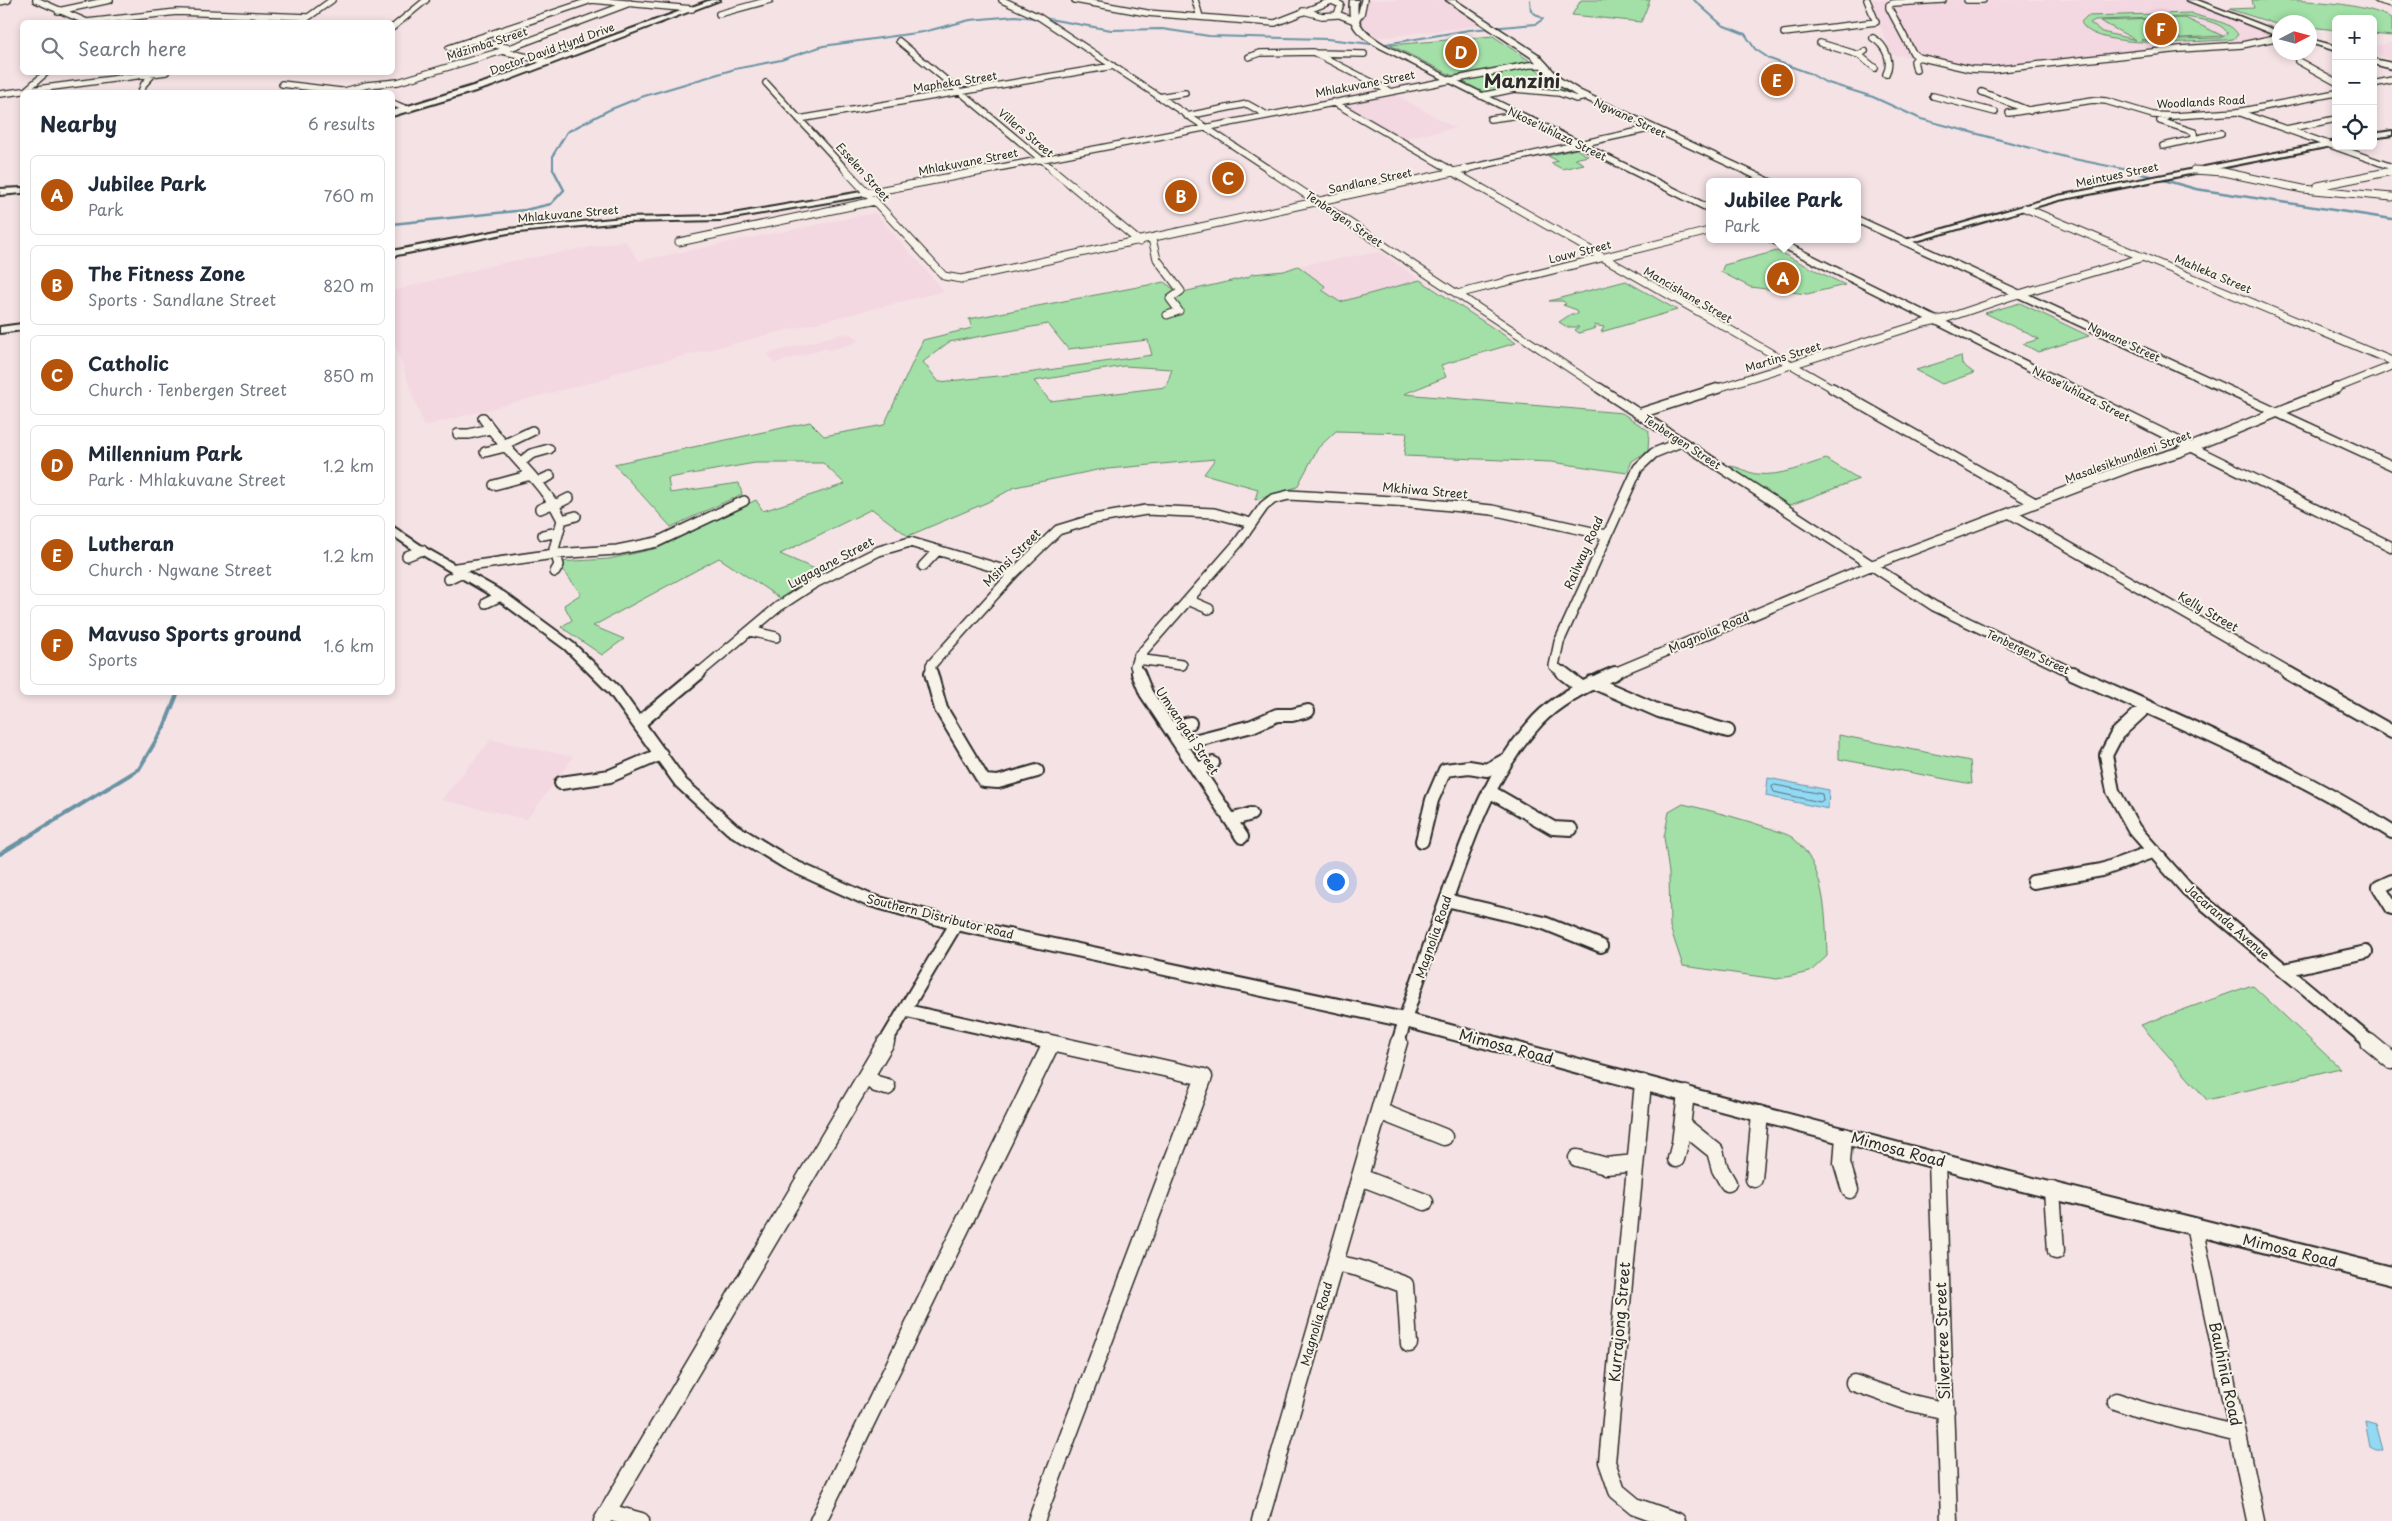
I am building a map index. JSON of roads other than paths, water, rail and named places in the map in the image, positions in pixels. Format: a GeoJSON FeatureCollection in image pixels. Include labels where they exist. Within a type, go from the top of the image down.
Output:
{"type":"FeatureCollection","features":[{"type":"Feature","properties":{"kind":"main road","name":"Doctor David Hynd Drive"},"geometry":{"type":"LineString","coordinates":[[395,113],[549,62],[717,0]]}},
{"type":"Feature","properties":{"kind":"main road"},"geometry":{"type":"LineString","coordinates":[[1354,0],[1352,14],[1356,24]]}},
{"type":"Feature","properties":{"kind":"main road","name":"Ngwane Street"},"geometry":{"type":"LineString","coordinates":[[1450,0],[1544,64],[1557,80],[1586,97],[1763,178]]}},
{"type":"Feature","properties":{"kind":"main road"},"geometry":{"type":"LineString","coordinates":[[2190,0],[2272,32]]}},
{"type":"Feature","properties":{"kind":"main road"},"geometry":{"type":"LineString","coordinates":[[2199,0],[2272,32]]}},
{"type":"Feature","properties":{"kind":"main road","name":"Nkose'luhlaza Street"},"geometry":{"type":"LineString","coordinates":[[1356,24],[1369,38],[1406,59],[1706,208]]}},
{"type":"Feature","properties":{"kind":"main road"},"geometry":{"type":"LineString","coordinates":[[2317,45],[2332,49]]}},
{"type":"Feature","properties":{"kind":"main road"},"geometry":{"type":"LineString","coordinates":[[2377,61],[2392,64]]}},
{"type":"Feature","properties":{"kind":"main road"},"geometry":{"type":"LineString","coordinates":[[0,192],[20,191]]}},
{"type":"Feature","properties":{"kind":"main road","name":"Ngwane Street"},"geometry":{"type":"LineString","coordinates":[[1861,221],[2392,466]]}},
{"type":"Feature","properties":{"kind":"main road","name":"Nkose'luhlaza Street"},"geometry":{"type":"LineString","coordinates":[[1778,243],[2187,448],[2392,548]]}},
{"type":"Feature","properties":{"kind":"street"},"geometry":{"type":"LineString","coordinates":[[0,2],[8,0]]}},
{"type":"Feature","properties":{"kind":"street"},"geometry":{"type":"LineString","coordinates":[[36,0],[82,20]]}},
{"type":"Feature","properties":{"kind":"street"},"geometry":{"type":"LineString","coordinates":[[58,11],[110,0]]}},
{"type":"Feature","properties":{"kind":"street"},"geometry":{"type":"LineString","coordinates":[[304,20],[332,0]]}},
{"type":"Feature","properties":{"kind":"street"},"geometry":{"type":"LineString","coordinates":[[395,26],[426,0]]}},
{"type":"Feature","properties":{"kind":"street"},"geometry":{"type":"LineString","coordinates":[[449,48],[592,0],[692,10]]}},
{"type":"Feature","properties":{"kind":"street"},"geometry":{"type":"LineString","coordinates":[[719,14],[770,0]]}},
{"type":"Feature","properties":{"kind":"street"},"geometry":{"type":"LineString","coordinates":[[1075,0],[1147,13],[1275,23],[1333,0],[1341,6],[1337,14]]}},
{"type":"Feature","properties":{"kind":"street"},"geometry":{"type":"LineString","coordinates":[[1195,0],[1200,17]]}},
{"type":"Feature","properties":{"kind":"street"},"geometry":{"type":"LineString","coordinates":[[1303,12],[1322,16],[1337,14],[1356,24],[1364,0]]}},
{"type":"Feature","properties":{"kind":"street"},"geometry":{"type":"LineString","coordinates":[[1864,37],[1873,30],[1876,22],[1867,0]]}},
{"type":"Feature","properties":{"kind":"street"},"geometry":{"type":"LineString","coordinates":[[1944,0],[1889,5],[1889,8],[1913,53],[1918,57],[1970,69],[1990,70],[2180,49],[2242,45],[2272,37]]}},
{"type":"Feature","properties":{"kind":"street"},"geometry":{"type":"LineString","coordinates":[[1967,0],[1983,0]]}},
{"type":"Feature","properties":{"kind":"street"},"geometry":{"type":"LineString","coordinates":[[2378,0],[2392,4]]}},
{"type":"Feature","properties":{"kind":"street","name":"Tenbergen Street"},"geometry":{"type":"LineString","coordinates":[[1005,1],[1032,13],[1638,414],[1934,606],[2020,649],[2269,763],[2357,810],[2392,832]]}},
{"type":"Feature","properties":{"kind":"street","name":"Mdzimba Street"},"geometry":{"type":"LineString","coordinates":[[353,90],[368,85],[398,82],[502,51],[630,4]]}},
{"type":"Feature","properties":{"kind":"street"},"geometry":{"type":"LineString","coordinates":[[105,20],[176,12],[308,17]]}},
{"type":"Feature","properties":{"kind":"street"},"geometry":{"type":"LineString","coordinates":[[1850,28],[1873,30]]}},
{"type":"Feature","properties":{"kind":"street"},"geometry":{"type":"LineString","coordinates":[[1784,33],[1873,30]]}},
{"type":"Feature","properties":{"kind":"street"},"geometry":{"type":"LineString","coordinates":[[1873,30],[1881,43],[1888,62],[1888,72],[1886,74]]}},
{"type":"Feature","properties":{"kind":"street"},"geometry":{"type":"LineString","coordinates":[[472,40],[510,48]]}},
{"type":"Feature","properties":{"kind":"street","name":"Villers Street"},"geometry":{"type":"LineString","coordinates":[[899,41],[1140,242]]}},
{"type":"Feature","properties":{"kind":"street"},"geometry":{"type":"LineString","coordinates":[[1820,43],[1859,55],[1875,68]]}},
{"type":"Feature","properties":{"kind":"street"},"geometry":{"type":"LineString","coordinates":[[1859,55],[1865,50]]}},
{"type":"Feature","properties":{"kind":"street"},"geometry":{"type":"LineString","coordinates":[[502,51],[549,62]]}},
{"type":"Feature","properties":{"kind":"street"},"geometry":{"type":"LineString","coordinates":[[1249,57],[1260,53],[1364,54]]}},
{"type":"Feature","properties":{"kind":"street"},"geometry":{"type":"LineString","coordinates":[[1313,53],[1389,91]]}},
{"type":"Feature","properties":{"kind":"street"},"geometry":{"type":"LineString","coordinates":[[1257,61],[1272,57],[1304,56]]}},
{"type":"Feature","properties":{"kind":"street"},"geometry":{"type":"LineString","coordinates":[[1916,70],[1914,61],[1918,57]]}},
{"type":"Feature","properties":{"kind":"street"},"geometry":{"type":"LineString","coordinates":[[2298,61],[2312,67],[2321,75],[2332,80]]}},
{"type":"Feature","properties":{"kind":"street"},"geometry":{"type":"LineString","coordinates":[[1869,72],[1888,62]]}},
{"type":"Feature","properties":{"kind":"street","name":"Mhlakuvane Street"},"geometry":{"type":"LineString","coordinates":[[395,253],[508,231],[623,220],[721,218],[777,210],[1389,91],[1529,65],[1544,64]]}},
{"type":"Feature","properties":{"kind":"street","name":"Mapheka Street"},"geometry":{"type":"LineString","coordinates":[[800,118],[1113,66]]}},
{"type":"Feature","properties":{"kind":"street"},"geometry":{"type":"LineString","coordinates":[[26,90],[44,75]]}},
{"type":"Feature","properties":{"kind":"street"},"geometry":{"type":"LineString","coordinates":[[32,90],[140,75]]}},
{"type":"Feature","properties":{"kind":"street"},"geometry":{"type":"LineString","coordinates":[[142,90],[144,84],[152,75]]}},
{"type":"Feature","properties":{"kind":"street"},"geometry":{"type":"LineString","coordinates":[[2377,83],[2392,80]]}},
{"type":"Feature","properties":{"kind":"street","name":"Esselen Street"},"geometry":{"type":"LineString","coordinates":[[766,83],[944,276]]}},
{"type":"Feature","properties":{"kind":"street"},"geometry":{"type":"LineString","coordinates":[[282,84],[331,90]]}},
{"type":"Feature","properties":{"kind":"street"},"geometry":{"type":"LineString","coordinates":[[1481,96],[1514,89],[1560,93],[1576,99],[1586,97]]}},
{"type":"Feature","properties":{"kind":"street"},"geometry":{"type":"LineString","coordinates":[[0,94],[20,92]]}},
{"type":"Feature","properties":{"kind":"street"},"geometry":{"type":"LineString","coordinates":[[1982,92],[2030,111]]}},
{"type":"Feature","properties":{"kind":"street"},"geometry":{"type":"LineString","coordinates":[[1158,97],[1185,93]]}},
{"type":"Feature","properties":{"kind":"street","name":"Woodlands Road"},"geometry":{"type":"LineString","coordinates":[[1933,96],[1995,112],[2000,110],[2009,113],[2030,111],[2093,100],[2106,101],[2154,115],[2174,116],[2237,112],[2332,94]]}},
{"type":"Feature","properties":{"kind":"street","name":"Mancishane Street"},"geometry":{"type":"LineString","coordinates":[[1333,102],[1386,136],[1455,172],[1601,258],[2035,503]]}},
{"type":"Feature","properties":{"kind":"street"},"geometry":{"type":"LineString","coordinates":[[1179,110],[1228,103]]}},
{"type":"Feature","properties":{"kind":"street"},"geometry":{"type":"LineString","coordinates":[[395,104],[409,110]]}},
{"type":"Feature","properties":{"kind":"street"},"geometry":{"type":"LineString","coordinates":[[1187,116],[1247,104],[1267,115]]}},
{"type":"Feature","properties":{"kind":"street"},"geometry":{"type":"LineString","coordinates":[[2237,112],[2392,167]]}},
{"type":"Feature","properties":{"kind":"street"},"geometry":{"type":"LineString","coordinates":[[1490,119],[1519,115]]}},
{"type":"Feature","properties":{"kind":"street"},"geometry":{"type":"LineString","coordinates":[[2174,116],[2160,120],[2194,132],[2194,138]]}},
{"type":"Feature","properties":{"kind":"street"},"geometry":{"type":"LineString","coordinates":[[2284,129],[2332,120]]}},
{"type":"Feature","properties":{"kind":"street","name":"Sandlane Street"},"geometry":{"type":"LineString","coordinates":[[944,276],[971,279],[1653,128]]}},
{"type":"Feature","properties":{"kind":"street"},"geometry":{"type":"LineString","coordinates":[[2163,146],[2221,133]]}},
{"type":"Feature","properties":{"kind":"street"},"geometry":{"type":"LineString","coordinates":[[2377,135],[2392,133]]}},
{"type":"Feature","properties":{"kind":"street","name":"Meintues Street"},"geometry":{"type":"LineString","coordinates":[[1906,241],[2058,198],[2332,143]]}},
{"type":"Feature","properties":{"kind":"street"},"geometry":{"type":"LineString","coordinates":[[2194,170],[2223,172],[2303,189],[2392,197]]}},
{"type":"Feature","properties":{"kind":"street"},"geometry":{"type":"LineString","coordinates":[[2303,189],[2392,171]]}},
{"type":"Feature","properties":{"kind":"street"},"geometry":{"type":"LineString","coordinates":[[679,242],[875,202]]}},
{"type":"Feature","properties":{"kind":"street","name":"Mahleka Street"},"geometry":{"type":"LineString","coordinates":[[2025,208],[2392,361]]}},
{"type":"Feature","properties":{"kind":"street","name":"Louw Street"},"geometry":{"type":"LineString","coordinates":[[1457,294],[1706,232]]}},
{"type":"Feature","properties":{"kind":"street"},"geometry":{"type":"LineString","coordinates":[[1152,239],[1157,259],[1181,291],[1167,299],[1179,311],[1172,315],[1167,315]]}},
{"type":"Feature","properties":{"kind":"street"},"geometry":{"type":"LineString","coordinates":[[2020,295],[2144,258]]}},
{"type":"Feature","properties":{"kind":"street","name":"Martins Street"},"geometry":{"type":"LineString","coordinates":[[1638,414],[2020,295]]}},
{"type":"Feature","properties":{"kind":"street"},"geometry":{"type":"LineString","coordinates":[[0,330],[20,327]]}},
{"type":"Feature","properties":{"kind":"street","name":"Masalesikhundleni Street"},"geometry":{"type":"LineString","coordinates":[[1870,566],[2187,448],[2392,366]]}},
{"type":"Feature","properties":{"kind":"street"},"geometry":{"type":"LineString","coordinates":[[483,418],[504,446],[534,478],[554,504],[562,520],[554,545],[554,554],[560,566],[555,572]]}},
{"type":"Feature","properties":{"kind":"street"},"geometry":{"type":"LineString","coordinates":[[458,434],[469,434],[490,429]]}},
{"type":"Feature","properties":{"kind":"street"},"geometry":{"type":"LineString","coordinates":[[485,452],[504,446],[510,440],[532,431]]}},
{"type":"Feature","properties":{"kind":"street","name":"Railway Road"},"geometry":{"type":"LineString","coordinates":[[1581,687],[1554,666],[1553,659],[1606,535],[1638,468],[1654,453],[1681,442]]}},
{"type":"Feature","properties":{"kind":"street"},"geometry":{"type":"LineString","coordinates":[[520,463],[532,454],[549,449]]}},
{"type":"Feature","properties":{"kind":"street"},"geometry":{"type":"LineString","coordinates":[[494,484],[550,476]]}},
{"type":"Feature","properties":{"kind":"street","name":"Mkhiwa Street"},"geometry":{"type":"LineString","coordinates":[[1251,523],[1264,506],[1273,499],[1289,495],[1319,496],[1492,510],[1606,535]]}},
{"type":"Feature","properties":{"kind":"street"},"geometry":{"type":"LineString","coordinates":[[540,509],[568,498]]}},
{"type":"Feature","properties":{"kind":"street"},"geometry":{"type":"LineString","coordinates":[[456,573],[554,554],[617,550],[657,542],[744,501]]}},
{"type":"Feature","properties":{"kind":"street","name":"Msinsi Street"},"geometry":{"type":"LineString","coordinates":[[1037,771],[998,782],[984,781],[941,709],[931,675],[931,665],[1014,573],[1058,530],[1094,519],[1146,510],[1214,513],[1251,523]]}},
{"type":"Feature","properties":{"kind":"street","name":"Kelly Street"},"geometry":{"type":"LineString","coordinates":[[2011,514],[2392,732]]}},
{"type":"Feature","properties":{"kind":"street"},"geometry":{"type":"LineString","coordinates":[[562,520],[576,516]]}},
{"type":"Feature","properties":{"kind":"street"},"geometry":{"type":"LineString","coordinates":[[1137,660],[1238,543],[1251,523]]}},
{"type":"Feature","properties":{"kind":"street","name":"Southern Distributor Road"},"geometry":{"type":"LineString","coordinates":[[395,531],[456,573],[501,596],[569,646],[602,677],[639,723],[681,783],[732,829],[789,864],[868,900],[956,924],[1405,1020]]}},
{"type":"Feature","properties":{"kind":"street"},"geometry":{"type":"LineString","coordinates":[[543,535],[558,532]]}},
{"type":"Feature","properties":{"kind":"street","name":"Lugagane Street"},"geometry":{"type":"LineString","coordinates":[[639,723],[778,607],[813,584],[878,551],[910,542],[1014,573]]}},
{"type":"Feature","properties":{"kind":"street"},"geometry":{"type":"LineString","coordinates":[[407,556],[422,550]]}},
{"type":"Feature","properties":{"kind":"street"},"geometry":{"type":"LineString","coordinates":[[923,566],[938,550]]}},
{"type":"Feature","properties":{"kind":"street","name":"Magnolia Road"},"geometry":{"type":"LineString","coordinates":[[1260,1521],[1405,1020],[1480,808],[1507,759],[1539,719],[1581,687],[1870,566]]}},
{"type":"Feature","properties":{"kind":"street"},"geometry":{"type":"LineString","coordinates":[[486,603],[501,596]]}},
{"type":"Feature","properties":{"kind":"street"},"geometry":{"type":"LineString","coordinates":[[1188,600],[1209,609]]}},
{"type":"Feature","properties":{"kind":"street"},"geometry":{"type":"LineString","coordinates":[[750,631],[776,637]]}},
{"type":"Feature","properties":{"kind":"street"},"geometry":{"type":"LineString","coordinates":[[1137,660],[1182,665]]}},
{"type":"Feature","properties":{"kind":"street","name":"Umvangati Street"},"geometry":{"type":"LineString","coordinates":[[1137,660],[1135,666],[1146,693],[1242,836]]}},
{"type":"Feature","properties":{"kind":"street"},"geometry":{"type":"LineString","coordinates":[[1592,682],[1626,699],[1689,722],[1728,731]]}},
{"type":"Feature","properties":{"kind":"street","name":"Jacaranda Avenue"},"geometry":{"type":"LineString","coordinates":[[2146,707],[2117,734],[2106,755],[2113,791],[2134,829],[2187,889],[2392,1061]]}},
{"type":"Feature","properties":{"kind":"street"},"geometry":{"type":"LineString","coordinates":[[1182,744],[1252,726],[1277,715],[1292,716],[1308,711]]}},
{"type":"Feature","properties":{"kind":"street"},"geometry":{"type":"LineString","coordinates":[[1171,728],[1190,722]]}},
{"type":"Feature","properties":{"kind":"street"},"geometry":{"type":"LineString","coordinates":[[561,783],[610,776],[660,754]]}},
{"type":"Feature","properties":{"kind":"street"},"geometry":{"type":"LineString","coordinates":[[1422,841],[1432,800],[1445,770],[1469,767],[1487,770],[1507,759]]}},
{"type":"Feature","properties":{"kind":"street"},"geometry":{"type":"LineString","coordinates":[[1198,769],[1213,763]]}},
{"type":"Feature","properties":{"kind":"street"},"geometry":{"type":"LineString","coordinates":[[1489,791],[1536,820],[1553,828],[1571,829]]}},
{"type":"Feature","properties":{"kind":"street"},"geometry":{"type":"LineString","coordinates":[[1231,820],[1251,814]]}},
{"type":"Feature","properties":{"kind":"street"},"geometry":{"type":"LineString","coordinates":[[2033,882],[2102,870],[2154,852]]}},
{"type":"Feature","properties":{"kind":"street"},"geometry":{"type":"LineString","coordinates":[[2392,880],[2379,887],[2392,908]]}},
{"type":"Feature","properties":{"kind":"street"},"geometry":{"type":"LineString","coordinates":[[1446,900],[1544,923],[1601,946]]}},
{"type":"Feature","properties":{"kind":"street"},"geometry":{"type":"LineString","coordinates":[[641,1521],[605,1516],[907,1011],[956,924]]}},
{"type":"Feature","properties":{"kind":"street"},"geometry":{"type":"LineString","coordinates":[[2284,970],[2327,959],[2366,952]]}},
{"type":"Feature","properties":{"kind":"street"},"geometry":{"type":"LineString","coordinates":[[907,1011],[1204,1077],[1036,1521]]}},
{"type":"Feature","properties":{"kind":"street","name":"Mimosa Road"},"geometry":{"type":"LineString","coordinates":[[1405,1020],[2052,1190],[2392,1276]]}},
{"type":"Feature","properties":{"kind":"street"},"geometry":{"type":"LineString","coordinates":[[818,1521],[1051,1044]]}},
{"type":"Feature","properties":{"kind":"street"},"geometry":{"type":"LineString","coordinates":[[867,1078],[876,1084],[887,1087]]}},
{"type":"Feature","properties":{"kind":"street","name":"Kurrajong Street"},"geometry":{"type":"LineString","coordinates":[[1642,1083],[1607,1462],[1617,1491],[1635,1506],[1658,1518],[1677,1521]]}},
{"type":"Feature","properties":{"kind":"street"},"geometry":{"type":"LineString","coordinates":[[1676,1159],[1684,1126],[1683,1105],[1686,1094]]}},
{"type":"Feature","properties":{"kind":"street"},"geometry":{"type":"LineString","coordinates":[[1378,1111],[1444,1137]]}},
{"type":"Feature","properties":{"kind":"street"},"geometry":{"type":"LineString","coordinates":[[1754,1179],[1760,1114]]}},
{"type":"Feature","properties":{"kind":"street"},"geometry":{"type":"LineString","coordinates":[[1684,1126],[1715,1151],[1720,1169],[1728,1183]]}},
{"type":"Feature","properties":{"kind":"street"},"geometry":{"type":"LineString","coordinates":[[1844,1136],[1841,1159],[1843,1176],[1850,1190]]}},
{"type":"Feature","properties":{"kind":"street"},"geometry":{"type":"LineString","coordinates":[[1577,1158],[1605,1167],[1617,1168],[1635,1163]]}},
{"type":"Feature","properties":{"kind":"street","name":"Silvertree Street"},"geometry":{"type":"LineString","coordinates":[[1937,1160],[1949,1521]]}},
{"type":"Feature","properties":{"kind":"street"},"geometry":{"type":"LineString","coordinates":[[1360,1177],[1425,1202]]}},
{"type":"Feature","properties":{"kind":"street"},"geometry":{"type":"LineString","coordinates":[[2052,1190],[2050,1201],[2056,1235],[2056,1251]]}},
{"type":"Feature","properties":{"kind":"street","name":"Bauhinia Road"},"geometry":{"type":"LineString","coordinates":[[2194,1226],[2256,1521]]}},
{"type":"Feature","properties":{"kind":"street"},"geometry":{"type":"LineString","coordinates":[[1335,1262],[1405,1285],[1409,1344]]}},
{"type":"Feature","properties":{"kind":"street"},"geometry":{"type":"LineString","coordinates":[[1854,1383],[1908,1402],[1946,1411]]}},
{"type":"Feature","properties":{"kind":"street"},"geometry":{"type":"LineString","coordinates":[[2116,1402],[2238,1434]]}},
{"type":"Feature","properties":{"kind":"water"},"geometry":{"type":"Polygon","coordinates":[[[1768,778],[1829,790],[1828,809],[1766,796],[1768,778]]]}},
{"type":"Feature","properties":{"kind":"water"},"geometry":{"type":"Polygon","coordinates":[[[2365,1421],[2376,1424],[2383,1450],[2376,1450],[2370,1447],[2365,1421]]]}},
{"type":"Feature","properties":{"kind":"waterway"},"geometry":{"type":"LineString","coordinates":[[1043,18],[1111,30],[1162,29],[1209,36],[1327,39],[1380,45],[1469,30],[1536,24],[1543,19],[1531,11],[1530,0]]}},
{"type":"Feature","properties":{"kind":"waterway"},"geometry":{"type":"LineString","coordinates":[[1694,0],[1722,25],[1745,34],[1755,49],[1770,59],[1809,73],[1825,82],[1873,97],[1921,119],[2069,158],[2127,170]]}},
{"type":"Feature","properties":{"kind":"waterway"},"geometry":{"type":"LineString","coordinates":[[553,169],[553,155],[567,132],[609,110],[641,97],[735,69],[781,60],[823,46],[923,32],[970,20],[1015,16],[1036,18]]}},
{"type":"Feature","properties":{"kind":"waterway"},"geometry":{"type":"LineString","coordinates":[[395,224],[525,210],[551,204],[564,190],[553,169]]}},
{"type":"Feature","properties":{"kind":"waterway"},"geometry":{"type":"LineString","coordinates":[[2127,170],[2196,189],[2392,219]]}},
{"type":"Feature","properties":{"kind":"waterway"},"geometry":{"type":"LineString","coordinates":[[0,854],[139,769],[164,727],[177,695]]}},
{"type":"Feature","properties":{"kind":"place","name":"Mavuso Sports ground"},"geometry":{"type":"Point","coordinates":[2161,29]}},
{"type":"Feature","properties":{"kind":"place","name":"Millennium Park"},"geometry":{"type":"Point","coordinates":[1461,52]}},
{"type":"Feature","properties":{"kind":"place","name":"Lutheran"},"geometry":{"type":"Point","coordinates":[1777,80]}},
{"type":"Feature","properties":{"kind":"place","name":"Catholic"},"geometry":{"type":"Point","coordinates":[1228,178]}},
{"type":"Feature","properties":{"kind":"place","name":"The Fitness Zone"},"geometry":{"type":"Point","coordinates":[1181,196]}},
{"type":"Feature","properties":{"kind":"place","name":"Jubilee Park"},"geometry":{"type":"Point","coordinates":[1783,278]}},
{"type":"Feature","properties":{"kind":"district","name":"Manzini"},"geometry":{"type":"Point","coordinates":[1522,81]}}]}
